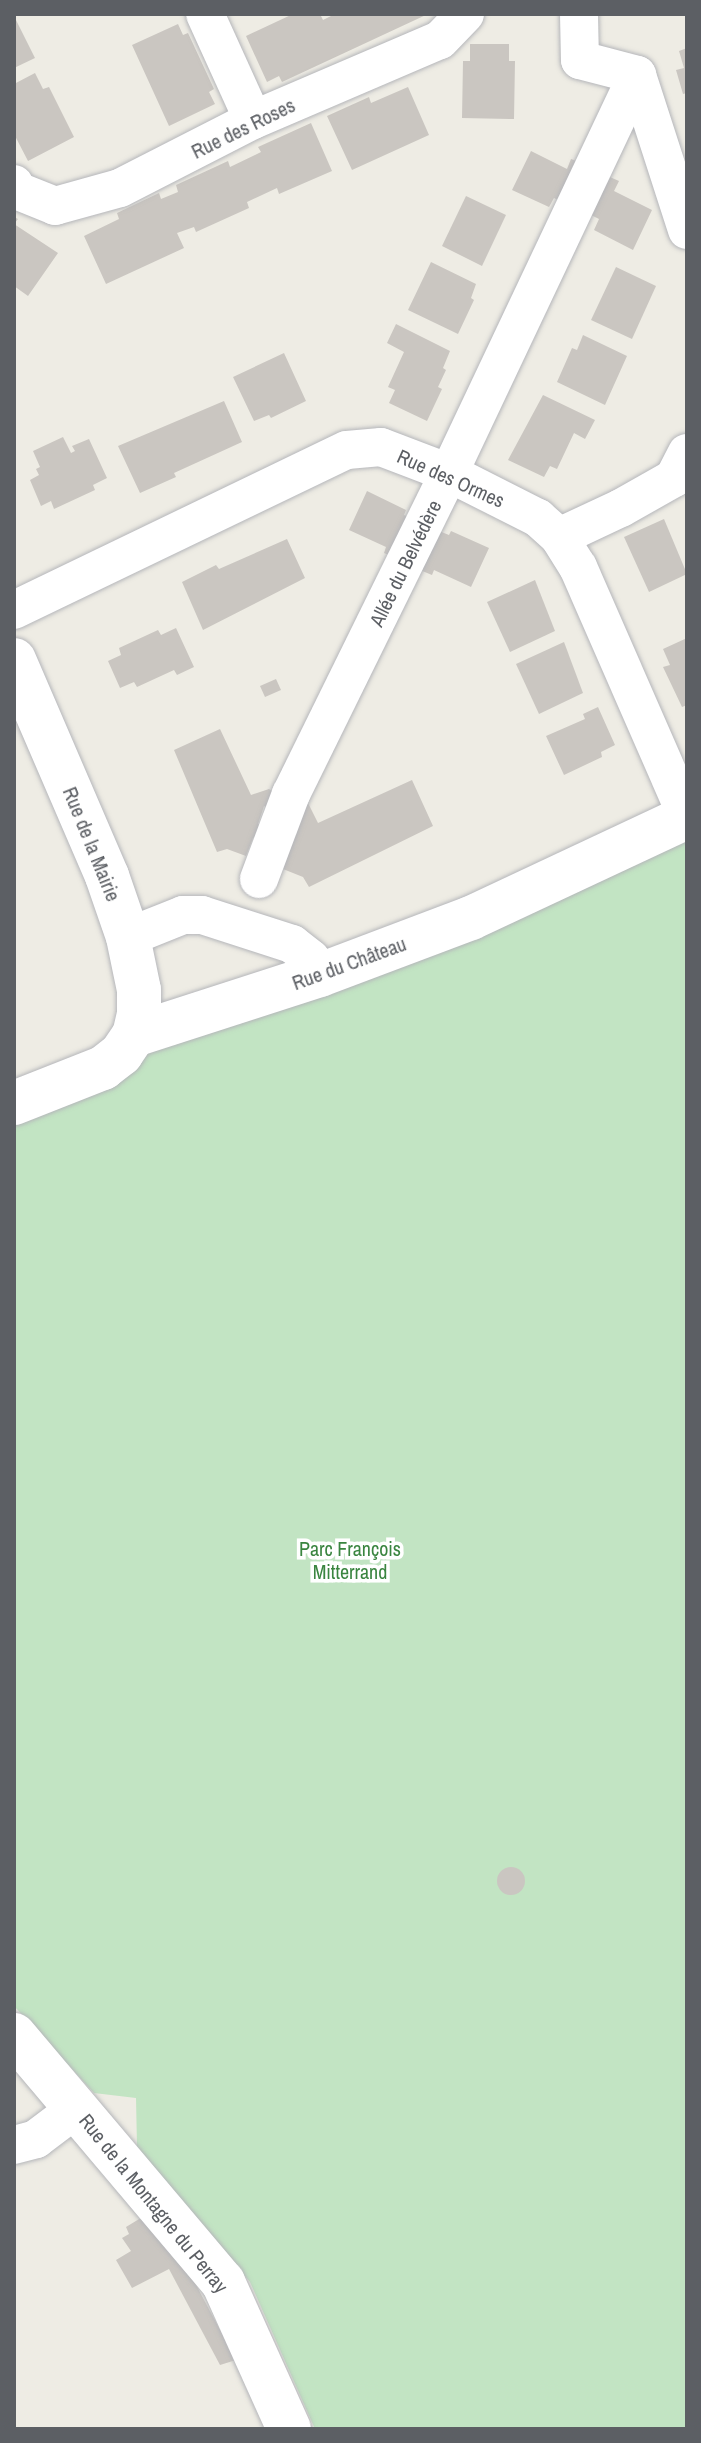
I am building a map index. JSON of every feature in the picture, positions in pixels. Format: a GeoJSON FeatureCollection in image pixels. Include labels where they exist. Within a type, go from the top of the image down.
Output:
{"type":"FeatureCollection","features":[{"type":"Feature","properties":{"kind":"street"},"geometry":{"type":"LineString","coordinates":[[205,14],[253,120]]}},
{"type":"Feature","properties":{"kind":"street","name":"Rue des Roses"},"geometry":{"type":"LineString","coordinates":[[14,184],[18,191],[55,206],[120,188],[233,133],[253,120],[440,40],[465,14]]}},
{"type":"Feature","properties":{"kind":"street"},"geometry":{"type":"LineString","coordinates":[[579,14],[580,60],[637,75],[687,230]]}},
{"type":"Feature","properties":{"kind":"street","name":"Allée du Belvédère"},"geometry":{"type":"LineString","coordinates":[[259,879],[291,794],[449,473],[637,75]]}},
{"type":"Feature","properties":{"kind":"street","name":"Rue des Ormes"},"geometry":{"type":"LineString","coordinates":[[14,610],[347,450],[381,447],[449,473],[538,518],[559,537],[578,567],[687,817]]}},
{"type":"Feature","properties":{"kind":"street"},"geometry":{"type":"LineString","coordinates":[[559,537],[621,508],[674,478],[687,453]]}},
{"type":"Feature","properties":{"kind":"street","name":"Rue de la Mairie"},"geometry":{"type":"LineString","coordinates":[[14,660],[107,876],[128,937],[139,990],[139,1014],[134,1035]]}},
{"type":"Feature","properties":{"kind":"street","name":"Rue du Château"},"geometry":{"type":"LineString","coordinates":[[134,1035],[320,975],[471,918],[687,817]]}},
{"type":"Feature","properties":{"kind":"street"},"geometry":{"type":"LineString","coordinates":[[128,937],[183,915],[202,915],[292,944],[311,959],[320,975]]}},
{"type":"Feature","properties":{"kind":"street"},"geometry":{"type":"LineString","coordinates":[[14,1103],[103,1068],[121,1054],[134,1035]]}},
{"type":"Feature","properties":{"kind":"street","name":"Rue de la Montagne du Perray"},"geometry":{"type":"LineString","coordinates":[[14,2035],[223,2282],[289,2429]]}},
{"type":"Feature","properties":{"kind":"street"},"geometry":{"type":"LineString","coordinates":[[14,2145],[36,2139],[77,2108]]}},
{"type":"Feature","properties":{"kind":"green space","name":"Parc François Mitterrand"},"geometry":{"type":"Polygon","coordinates":[[[687,830],[687,2429],[315,2429],[250,2282],[137,2147],[136,2098],[94,2093],[14,2006],[14,1115],[138,1046],[687,830]]]}},
{"type":"Feature","properties":{"kind":"building"},"geometry":{"type":"Polygon","coordinates":[[[293,14],[320,14],[323,20],[335,14],[428,14],[282,82],[279,76],[267,82],[246,36],[293,14]]]}},
{"type":"Feature","properties":{"kind":"building"},"geometry":{"type":"Polygon","coordinates":[[[14,16],[35,58],[14,68],[14,16]]]}},
{"type":"Feature","properties":{"kind":"building"},"geometry":{"type":"Polygon","coordinates":[[[178,24],[183,35],[188,33],[214,89],[209,92],[215,104],[169,126],[132,45],[178,24]]]}},
{"type":"Feature","properties":{"kind":"building"},"geometry":{"type":"Polygon","coordinates":[[[470,44],[509,44],[509,61],[515,61],[514,119],[462,118],[463,61],[470,61],[470,44]]]}},
{"type":"Feature","properties":{"kind":"building"},"geometry":{"type":"Polygon","coordinates":[[[687,48],[687,93],[683,94],[676,70],[684,68],[679,51],[687,48]]]}},
{"type":"Feature","properties":{"kind":"building"},"geometry":{"type":"Polygon","coordinates":[[[35,73],[43,89],[49,87],[74,137],[28,161],[14,134],[14,84],[35,73]]]}},
{"type":"Feature","properties":{"kind":"building"},"geometry":{"type":"Polygon","coordinates":[[[408,87],[429,135],[352,170],[327,116],[369,97],[371,103],[408,87]]]}},
{"type":"Feature","properties":{"kind":"building"},"geometry":{"type":"Polygon","coordinates":[[[311,123],[332,171],[279,194],[277,188],[247,202],[249,208],[196,232],[194,227],[177,233],[184,248],[106,284],[84,236],[119,219],[117,213],[159,193],[161,199],[178,192],[176,185],[228,161],[230,167],[261,152],[258,147],[311,123]]]}},
{"type":"Feature","properties":{"kind":"building"},"geometry":{"type":"Polygon","coordinates":[[[531,151],[567,169],[571,159],[587,165],[568,205],[554,198],[549,207],[512,190],[531,151]]]}},
{"type":"Feature","properties":{"kind":"building"},"geometry":{"type":"Polygon","coordinates":[[[603,174],[619,181],[614,191],[652,210],[633,250],[594,230],[599,219],[585,212],[603,174]]]}},
{"type":"Feature","properties":{"kind":"building"},"geometry":{"type":"Polygon","coordinates":[[[466,196],[506,215],[482,266],[442,246],[466,196]]]}},
{"type":"Feature","properties":{"kind":"building"},"geometry":{"type":"Polygon","coordinates":[[[14,224],[58,253],[28,296],[14,286],[14,224]]]}},
{"type":"Feature","properties":{"kind":"building"},"geometry":{"type":"Polygon","coordinates":[[[431,262],[476,284],[471,298],[474,300],[458,334],[408,310],[431,262]]]}},
{"type":"Feature","properties":{"kind":"building"},"geometry":{"type":"Polygon","coordinates":[[[616,267],[656,286],[632,339],[591,320],[616,267]]]}},
{"type":"Feature","properties":{"kind":"building"},"geometry":{"type":"Polygon","coordinates":[[[396,324],[450,351],[438,387],[442,389],[427,421],[389,403],[395,390],[388,387],[404,352],[387,343],[396,324]]]}},
{"type":"Feature","properties":{"kind":"building"},"geometry":{"type":"Polygon","coordinates":[[[583,335],[627,356],[605,405],[557,382],[572,348],[577,350],[583,335]]]}},
{"type":"Feature","properties":{"kind":"building"},"geometry":{"type":"Polygon","coordinates":[[[284,353],[306,401],[271,418],[269,415],[254,421],[233,377],[284,353]]]}},
{"type":"Feature","properties":{"kind":"building"},"geometry":{"type":"Polygon","coordinates":[[[543,395],[595,420],[585,439],[574,433],[557,469],[550,466],[544,477],[508,460],[543,395]]]}},
{"type":"Feature","properties":{"kind":"building"},"geometry":{"type":"Polygon","coordinates":[[[224,401],[242,442],[174,473],[176,477],[140,493],[118,446],[224,401]]]}},
{"type":"Feature","properties":{"kind":"building"},"geometry":{"type":"Polygon","coordinates":[[[63,437],[71,453],[75,451],[72,446],[89,439],[107,478],[93,485],[95,490],[54,509],[51,501],[41,506],[30,480],[39,475],[36,469],[40,467],[33,451],[63,437]]]}},
{"type":"Feature","properties":{"kind":"building"},"geometry":{"type":"Polygon","coordinates":[[[367,491],[406,510],[404,515],[418,521],[400,560],[384,553],[386,547],[349,530],[367,491]]]}},
{"type":"Feature","properties":{"kind":"building"},"geometry":{"type":"Polygon","coordinates":[[[664,519],[687,574],[649,592],[624,537],[664,519]]]}},
{"type":"Feature","properties":{"kind":"building"},"geometry":{"type":"Polygon","coordinates":[[[434,529],[449,535],[451,531],[489,548],[471,587],[434,570],[432,575],[415,568],[434,529]]]}},
{"type":"Feature","properties":{"kind":"building"},"geometry":{"type":"Polygon","coordinates":[[[287,539],[305,578],[203,630],[182,582],[216,565],[219,569],[287,539]]]}},
{"type":"Feature","properties":{"kind":"building"},"geometry":{"type":"Polygon","coordinates":[[[535,580],[555,631],[510,652],[487,602],[535,580]]]}},
{"type":"Feature","properties":{"kind":"building"},"geometry":{"type":"Polygon","coordinates":[[[176,628],[194,667],[177,675],[174,670],[137,687],[134,682],[120,688],[108,661],[121,655],[119,648],[158,630],[161,635],[176,628]]]}},
{"type":"Feature","properties":{"kind":"building"},"geometry":{"type":"Polygon","coordinates":[[[687,638],[687,705],[682,707],[663,667],[670,665],[663,649],[687,638]]]}},
{"type":"Feature","properties":{"kind":"building"},"geometry":{"type":"Polygon","coordinates":[[[564,642],[583,693],[539,714],[516,664],[564,642]]]}},
{"type":"Feature","properties":{"kind":"building"},"geometry":{"type":"Polygon","coordinates":[[[276,679],[281,690],[265,697],[260,686],[276,679]]]}},
{"type":"Feature","properties":{"kind":"building"},"geometry":{"type":"Polygon","coordinates":[[[598,707],[615,745],[601,752],[602,757],[564,775],[546,736],[585,719],[583,714],[598,707]]]}},
{"type":"Feature","properties":{"kind":"building"},"geometry":{"type":"Polygon","coordinates":[[[220,729],[251,795],[269,789],[275,793],[270,808],[264,806],[258,824],[267,831],[253,838],[246,856],[227,849],[217,852],[174,750],[220,729]]]}},
{"type":"Feature","properties":{"kind":"building"},"geometry":{"type":"Polygon","coordinates":[[[412,780],[433,826],[309,887],[303,877],[283,869],[301,819],[300,800],[308,803],[318,823],[412,780]]]}},
{"type":"Feature","properties":{"kind":"building"},"geometry":{"type":"Polygon","coordinates":[[[511,1867],[521,1871],[525,1881],[521,1891],[511,1895],[501,1891],[497,1881],[501,1871],[511,1867]]]}},
{"type":"Feature","properties":{"kind":"building"},"geometry":{"type":"Polygon","coordinates":[[[149,2213],[169,2234],[236,2360],[220,2365],[169,2269],[132,2288],[116,2260],[131,2251],[122,2238],[129,2234],[126,2227],[149,2213]]]}}]}
